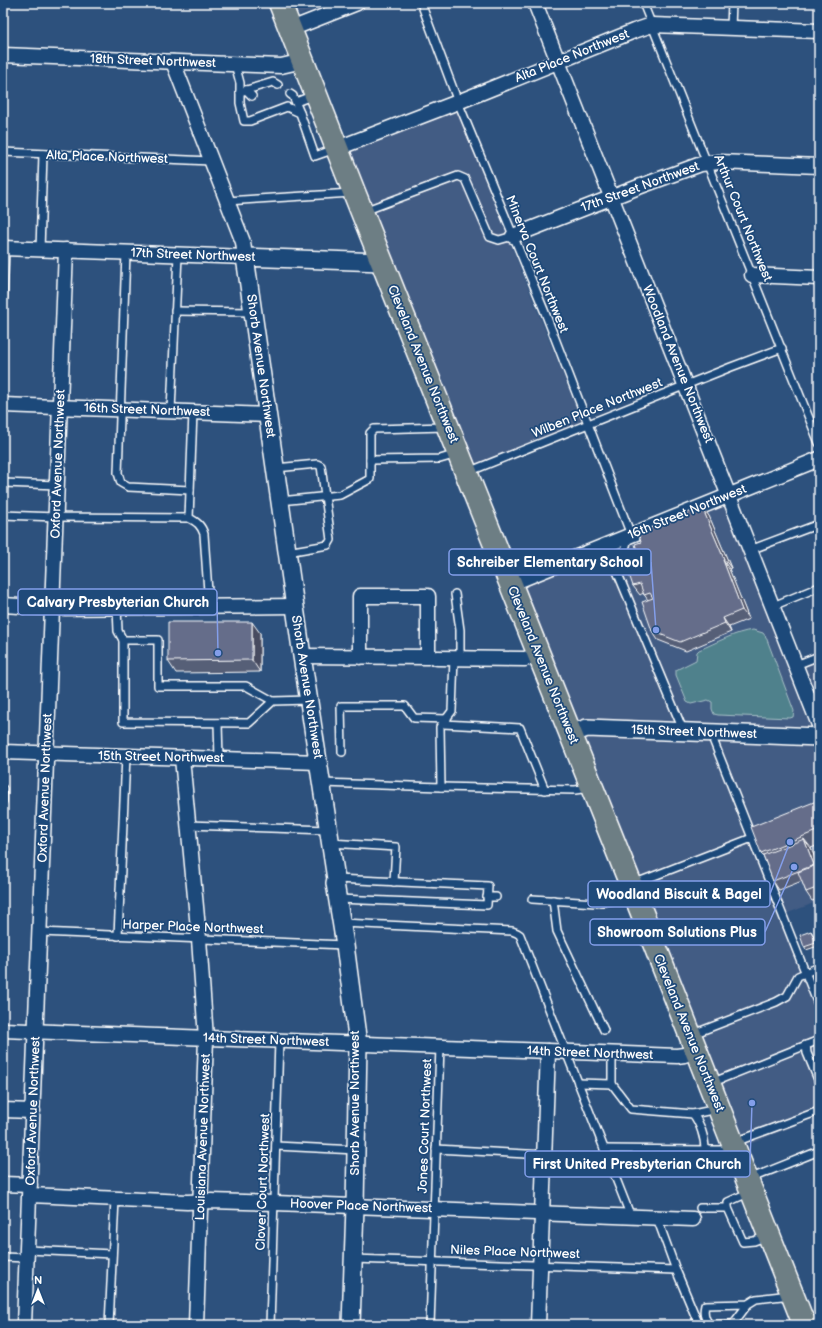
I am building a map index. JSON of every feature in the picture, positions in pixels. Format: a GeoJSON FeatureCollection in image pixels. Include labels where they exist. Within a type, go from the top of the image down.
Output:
{"type":"FeatureCollection","features":[{"type":"Feature","properties":{"kind":"main road","name":"Cleveland Avenue Northwest"},"geometry":{"type":"LineString","coordinates":[[280,3],[804,1323]]}},
{"type":"Feature","properties":{"kind":"street"},"geometry":{"type":"LineString","coordinates":[[291,29],[356,3]]}},
{"type":"Feature","properties":{"kind":"street","name":"Woodland Avenue Northwest"},"geometry":{"type":"LineString","coordinates":[[535,3],[819,725]]}},
{"type":"Feature","properties":{"kind":"street","name":"Alta Place Northwest"},"geometry":{"type":"LineString","coordinates":[[338,148],[458,102],[634,30],[652,25],[819,31]]}},
{"type":"Feature","properties":{"kind":"street","name":"18th Street Northwest"},"geometry":{"type":"LineString","coordinates":[[3,55],[281,66],[303,61]]}},
{"type":"Feature","properties":{"kind":"street","name":"Shorb Avenue Northwest"},"geometry":{"type":"LineString","coordinates":[[173,62],[243,242],[302,656],[336,879],[335,883],[342,923],[358,1044],[356,1206],[351,1325]]}},
{"type":"Feature","properties":{"kind":"street","name":"17th Street Northwest"},"geometry":{"type":"LineString","coordinates":[[513,236],[612,197],[707,163],[719,162],[819,166]]}},
{"type":"Feature","properties":{"kind":"street","name":"17th Street Northwest"},"geometry":{"type":"LineString","coordinates":[[4,248],[382,262]]}},
{"type":"Feature","properties":{"kind":"street","name":"Oxford Avenue Northwest"},"geometry":{"type":"LineString","coordinates":[[24,1325],[28,1254],[66,250]]}},
{"type":"Feature","properties":{"kind":"street"},"geometry":{"type":"LineString","coordinates":[[752,275],[819,278]]}},
{"type":"Feature","properties":{"kind":"street","name":"16th Street Northwest"},"geometry":{"type":"LineString","coordinates":[[3,405],[268,415]]}},
{"type":"Feature","properties":{"kind":"street","name":"16th Street Northwest"},"geometry":{"type":"LineString","coordinates":[[510,584],[819,459]]}},
{"type":"Feature","properties":{"kind":"street"},"geometry":{"type":"LineString","coordinates":[[360,657],[360,596],[428,596],[433,658]]}},
{"type":"Feature","properties":{"kind":"street"},"geometry":{"type":"LineString","coordinates":[[3,605],[52,608],[295,606]]}},
{"type":"Feature","properties":{"kind":"street"},"geometry":{"type":"LineString","coordinates":[[302,656],[525,659],[538,655]]}},
{"type":"Feature","properties":{"kind":"street","name":"15th Street Northwest"},"geometry":{"type":"LineString","coordinates":[[570,734],[587,728],[819,737]]}},
{"type":"Feature","properties":{"kind":"street","name":"15th Street Northwest"},"geometry":{"type":"LineString","coordinates":[[3,752],[319,762]]}},
{"type":"Feature","properties":{"kind":"street","name":"Louisiana Avenue Northwest"},"geometry":{"type":"LineString","coordinates":[[182,758],[199,939],[206,1038],[196,1325]]}},
{"type":"Feature","properties":{"kind":"street","name":"14th Street Northwest"},"geometry":{"type":"LineString","coordinates":[[3,1030],[677,1056],[684,1055],[693,1043]]}},
{"type":"Feature","properties":{"kind":"street"},"geometry":{"type":"LineString","coordinates":[[538,1325],[548,1052]]}},
{"type":"Feature","properties":{"kind":"street"},"geometry":{"type":"LineString","coordinates":[[3,1110],[33,1111]]}},
{"type":"Feature","properties":{"kind":"street","name":"Hoover Place Northwest"},"geometry":{"type":"LineString","coordinates":[[3,1184],[30,1190],[115,1199],[275,1203],[656,1218],[696,1213]]}},
{"type":"Feature","properties":{"kind":"lane","name":"Minerva Court Northwest"},"geometry":{"type":"LineString","coordinates":[[421,3],[458,102],[544,310],[631,535]]}},
{"type":"Feature","properties":{"kind":"lane","name":"Arthur Court Northwest"},"geometry":{"type":"LineString","coordinates":[[643,3],[819,443]]}},
{"type":"Feature","properties":{"kind":"lane"},"geometry":{"type":"LineString","coordinates":[[730,27],[732,3]]}},
{"type":"Feature","properties":{"kind":"lane"},"geometry":{"type":"LineString","coordinates":[[235,64],[243,91],[240,103],[244,120],[250,121],[287,107]]}},
{"type":"Feature","properties":{"kind":"lane"},"geometry":{"type":"LineString","coordinates":[[243,91],[264,88],[273,82],[278,85]]}},
{"type":"Feature","properties":{"kind":"lane"},"geometry":{"type":"LineString","coordinates":[[243,91],[252,96]]}},
{"type":"Feature","properties":{"kind":"lane"},"geometry":{"type":"LineString","coordinates":[[290,94],[296,102],[315,156],[338,148]]}},
{"type":"Feature","properties":{"kind":"lane"},"geometry":{"type":"LineString","coordinates":[[296,102],[317,95]]}},
{"type":"Feature","properties":{"kind":"lane"},"geometry":{"type":"LineString","coordinates":[[281,102],[287,107],[300,113]]}},
{"type":"Feature","properties":{"kind":"lane"},"geometry":{"type":"LineString","coordinates":[[266,108],[272,113]]}},
{"type":"Feature","properties":{"kind":"lane","name":"Alta Place Northwest"},"geometry":{"type":"LineString","coordinates":[[3,152],[211,160]]}},
{"type":"Feature","properties":{"kind":"lane"},"geometry":{"type":"LineString","coordinates":[[40,250],[43,154]]}},
{"type":"Feature","properties":{"kind":"lane"},"geometry":{"type":"LineString","coordinates":[[227,201],[358,202],[458,176],[465,179],[490,237],[499,240],[513,236]]}},
{"type":"Feature","properties":{"kind":"lane"},"geometry":{"type":"LineString","coordinates":[[3,305],[4,248]]}},
{"type":"Feature","properties":{"kind":"lane"},"geometry":{"type":"LineString","coordinates":[[126,253],[118,473],[121,483],[128,487],[190,490]]}},
{"type":"Feature","properties":{"kind":"lane"},"geometry":{"type":"LineString","coordinates":[[172,412],[178,254]]}},
{"type":"Feature","properties":{"kind":"lane"},"geometry":{"type":"LineString","coordinates":[[175,311],[253,312]]}},
{"type":"Feature","properties":{"kind":"lane","name":"Wilben Place Northwest"},"geometry":{"type":"LineString","coordinates":[[370,460],[440,459],[462,463],[588,425],[782,348]]}},
{"type":"Feature","properties":{"kind":"lane"},"geometry":{"type":"LineString","coordinates":[[189,518],[192,412]]}},
{"type":"Feature","properties":{"kind":"lane"},"geometry":{"type":"LineString","coordinates":[[280,501],[340,495],[370,479],[370,433],[374,429],[448,427]]}},
{"type":"Feature","properties":{"kind":"lane"},"geometry":{"type":"LineString","coordinates":[[275,468],[317,464],[321,466],[331,540],[328,545],[287,552]]}},
{"type":"Feature","properties":{"kind":"lane"},"geometry":{"type":"LineString","coordinates":[[3,483],[58,485]]}},
{"type":"Feature","properties":{"kind":"lane"},"geometry":{"type":"LineString","coordinates":[[3,515],[189,518],[196,521],[202,527],[204,534],[209,606]]}},
{"type":"Feature","properties":{"kind":"lane"},"geometry":{"type":"LineString","coordinates":[[750,550],[819,524]]}},
{"type":"Feature","properties":{"kind":"lane"},"geometry":{"type":"LineString","coordinates":[[618,573],[627,542],[631,535]]}},
{"type":"Feature","properties":{"kind":"lane"},"geometry":{"type":"LineString","coordinates":[[606,546],[683,731]]}},
{"type":"Feature","properties":{"kind":"lane"},"geometry":{"type":"LineString","coordinates":[[773,606],[819,587]]}},
{"type":"Feature","properties":{"kind":"lane"},"geometry":{"type":"LineString","coordinates":[[441,787],[440,727],[452,711],[460,630],[455,594]]}},
{"type":"Feature","properties":{"kind":"lane"},"geometry":{"type":"LineString","coordinates":[[118,607],[118,631],[123,640],[123,722],[249,723],[273,701]]}},
{"type":"Feature","properties":{"kind":"lane"},"geometry":{"type":"LineString","coordinates":[[123,640],[158,640],[158,686],[246,686],[273,701],[309,700]]}},
{"type":"Feature","properties":{"kind":"lane"},"geometry":{"type":"LineString","coordinates":[[796,665],[819,656]]}},
{"type":"Feature","properties":{"kind":"lane"},"geometry":{"type":"LineString","coordinates":[[342,752],[341,706],[405,706],[414,718],[520,728],[545,790]]}},
{"type":"Feature","properties":{"kind":"lane"},"geometry":{"type":"LineString","coordinates":[[218,723],[219,758]]}},
{"type":"Feature","properties":{"kind":"lane"},"geometry":{"type":"LineString","coordinates":[[710,732],[819,1007]]}},
{"type":"Feature","properties":{"kind":"lane"},"geometry":{"type":"LineString","coordinates":[[118,936],[126,756]]}},
{"type":"Feature","properties":{"kind":"lane"},"geometry":{"type":"LineString","coordinates":[[322,783],[545,790],[575,790],[592,788]]}},
{"type":"Feature","properties":{"kind":"lane"},"geometry":{"type":"LineString","coordinates":[[3,789],[3,801]]}},
{"type":"Feature","properties":{"kind":"lane"},"geometry":{"type":"LineString","coordinates":[[188,825],[329,836],[396,847],[394,882]]}},
{"type":"Feature","properties":{"kind":"lane"},"geometry":{"type":"LineString","coordinates":[[532,899],[596,903],[633,891],[752,838]]}},
{"type":"Feature","properties":{"kind":"lane"},"geometry":{"type":"LineString","coordinates":[[336,879],[488,886],[487,906],[338,899]]}},
{"type":"Feature","properties":{"kind":"lane"},"geometry":{"type":"LineString","coordinates":[[487,897],[496,897]]}},
{"type":"Feature","properties":{"kind":"lane"},"geometry":{"type":"LineString","coordinates":[[554,900],[557,931],[604,1030]]}},
{"type":"Feature","properties":{"kind":"lane"},"geometry":{"type":"LineString","coordinates":[[342,923],[512,931],[520,935],[631,1217]]}},
{"type":"Feature","properties":{"kind":"lane","name":"Harper Place Northwest"},"geometry":{"type":"LineString","coordinates":[[40,932],[345,945]]}},
{"type":"Feature","properties":{"kind":"lane"},"geometry":{"type":"LineString","coordinates":[[693,1043],[787,996],[798,976],[819,967]]}},
{"type":"Feature","properties":{"kind":"lane","name":"Clover Court Northwest"},"geometry":{"type":"LineString","coordinates":[[270,1325],[279,1040]]}},
{"type":"Feature","properties":{"kind":"lane"},"geometry":{"type":"LineString","coordinates":[[709,1084],[819,1040]]}},
{"type":"Feature","properties":{"kind":"lane"},"geometry":{"type":"LineString","coordinates":[[806,1045],[807,1054],[819,1082]]}},
{"type":"Feature","properties":{"kind":"lane","name":"Jones Court Northwest"},"geometry":{"type":"LineString","coordinates":[[430,1325],[440,1047]]}},
{"type":"Feature","properties":{"kind":"lane"},"geometry":{"type":"LineString","coordinates":[[612,1054],[612,1084],[631,1109],[693,1114],[719,1108]]}},
{"type":"Feature","properties":{"kind":"lane"},"geometry":{"type":"LineString","coordinates":[[578,1082],[612,1084]]}},
{"type":"Feature","properties":{"kind":"lane"},"geometry":{"type":"LineString","coordinates":[[604,1149],[705,1150],[734,1146],[819,1111]]}},
{"type":"Feature","properties":{"kind":"lane"},"geometry":{"type":"LineString","coordinates":[[693,1114],[698,1120],[705,1144],[705,1150]]}},
{"type":"Feature","properties":{"kind":"lane"},"geometry":{"type":"LineString","coordinates":[[276,1146],[356,1150]]}},
{"type":"Feature","properties":{"kind":"lane"},"geometry":{"type":"LineString","coordinates":[[436,1149],[545,1155]]}},
{"type":"Feature","properties":{"kind":"lane"},"geometry":{"type":"LineString","coordinates":[[769,1236],[754,1241],[743,1242],[728,1208],[728,1202],[749,1186],[819,1151]]}},
{"type":"Feature","properties":{"kind":"lane"},"geometry":{"type":"LineString","coordinates":[[109,1325],[115,1199]]}},
{"type":"Feature","properties":{"kind":"lane"},"geometry":{"type":"LineString","coordinates":[[696,1213],[728,1208]]}},
{"type":"Feature","properties":{"kind":"lane"},"geometry":{"type":"LineString","coordinates":[[656,1218],[699,1325]]}},
{"type":"Feature","properties":{"kind":"lane"},"geometry":{"type":"LineString","coordinates":[[3,1257],[28,1254],[112,1254]]}},
{"type":"Feature","properties":{"kind":"lane","name":"Niles Place Northwest"},"geometry":{"type":"LineString","coordinates":[[354,1259],[676,1270]]}},
{"type":"Feature","properties":{"kind":"lane"},"geometry":{"type":"LineString","coordinates":[[748,1304],[705,1305],[703,1311],[706,1321],[710,1325],[733,1324],[748,1304],[756,1299],[792,1295]]}},
{"type":"Feature","properties":{"kind":"shaded area"},"geometry":{"type":"Polygon","coordinates":[[[294,3],[331,3],[299,15],[294,3]]]}},
{"type":"Feature","properties":{"kind":"shaded area"},"geometry":{"type":"Polygon","coordinates":[[[456,108],[582,422],[473,465],[349,150],[456,108]]]}},
{"type":"Feature","properties":{"kind":"shaded area"},"geometry":{"type":"Polygon","coordinates":[[[729,495],[796,664],[819,656],[819,901],[783,915],[819,1007],[819,1116],[735,1150],[510,584],[729,495]]]}},
{"type":"Feature","properties":{"kind":"green space"},"geometry":{"type":"Polygon","coordinates":[[[753,630],[763,633],[766,637],[794,711],[793,717],[718,715],[714,714],[712,702],[708,700],[691,704],[687,702],[676,675],[676,670],[696,660],[697,652],[699,650],[732,635],[753,630]]]}},
{"type":"Feature","properties":{"kind":"building"},"geometry":{"type":"Polygon","coordinates":[[[702,507],[724,559],[723,560],[742,610],[723,618],[725,623],[680,642],[652,631],[642,602],[653,598],[650,593],[644,595],[640,584],[633,586],[624,560],[638,554],[635,544],[641,542],[638,533],[702,507]]]}},
{"type":"Feature","properties":{"kind":"building"},"geometry":{"type":"Polygon","coordinates":[[[168,622],[252,622],[252,660],[168,661],[168,622]]]}},
{"type":"Feature","properties":{"kind":"building"},"geometry":{"type":"Polygon","coordinates":[[[819,800],[819,830],[761,853],[751,827],[819,800]]]}},
{"type":"Feature","properties":{"kind":"building"},"geometry":{"type":"Polygon","coordinates":[[[804,839],[814,865],[773,881],[763,855],[804,839]]]}},
{"type":"Feature","properties":{"kind":"building"},"geometry":{"type":"Polygon","coordinates":[[[819,864],[819,887],[806,892],[798,872],[819,864]]]}},
{"type":"Feature","properties":{"kind":"building"},"geometry":{"type":"Polygon","coordinates":[[[811,931],[816,943],[804,947],[800,935],[811,931]]]}},
{"type":"Feature","properties":{"kind":"building"},"geometry":{"type":"Polygon","coordinates":[[[819,972],[819,984],[817,985],[813,974],[819,972]]]}},
{"type":"Feature","properties":{"kind":"place","name":"Schreiber Elementary School"},"geometry":{"type":"Point","coordinates":[656,630]}},
{"type":"Feature","properties":{"kind":"place","name":"Calvary Presbyterian Church"},"geometry":{"type":"Point","coordinates":[218,653]}},
{"type":"Feature","properties":{"kind":"place","name":"Woodland Biscuit & Bagel"},"geometry":{"type":"Point","coordinates":[790,842]}},
{"type":"Feature","properties":{"kind":"place","name":"Showroom Solutions Plus"},"geometry":{"type":"Point","coordinates":[794,867]}},
{"type":"Feature","properties":{"kind":"place","name":"First United Presbyterian Church"},"geometry":{"type":"Point","coordinates":[752,1103]}}]}
